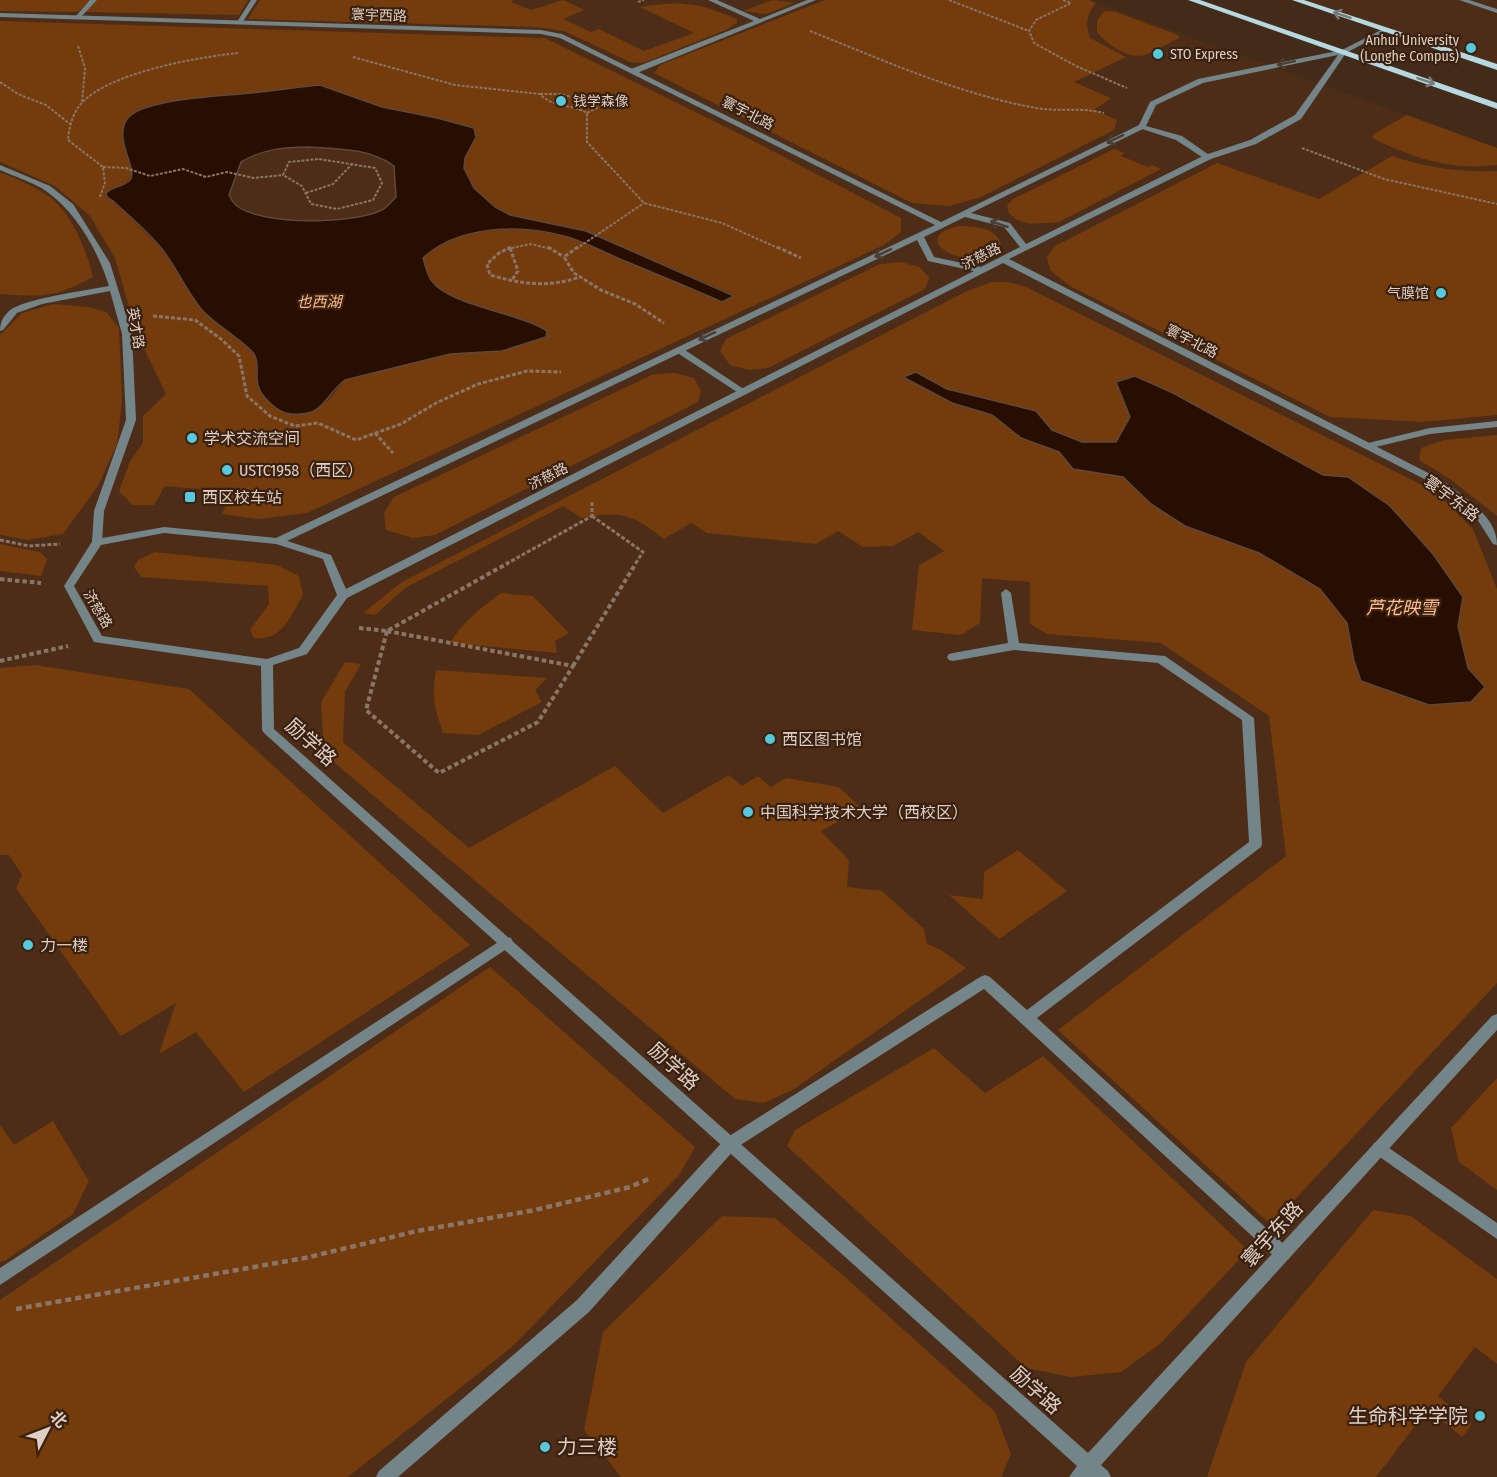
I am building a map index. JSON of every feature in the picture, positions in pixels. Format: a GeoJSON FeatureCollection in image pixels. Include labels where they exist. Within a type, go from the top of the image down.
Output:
{"type":"FeatureCollection","features":[{"type":"Feature","properties":{"kind":"main road"},"geometry":{"type":"LineString","coordinates":[[1192,0],[1497,106]]}},
{"type":"Feature","properties":{"kind":"main road"},"geometry":{"type":"LineString","coordinates":[[1296,0],[1497,68]]}},
{"type":"Feature","properties":{"kind":"street"},"geometry":{"type":"LineString","coordinates":[[78,17],[94,0]]}},
{"type":"Feature","properties":{"kind":"street"},"geometry":{"type":"LineString","coordinates":[[240,22],[254,0]]}},
{"type":"Feature","properties":{"kind":"street"},"geometry":{"type":"LineString","coordinates":[[711,0],[759,21]]}},
{"type":"Feature","properties":{"kind":"street"},"geometry":{"type":"LineString","coordinates":[[634,71],[813,0]]}},
{"type":"Feature","properties":{"kind":"street"},"geometry":{"type":"LineString","coordinates":[[1462,0],[1497,11]]}},
{"type":"Feature","properties":{"kind":"street","name":"寰宇西路"},"geometry":{"type":"LineString","coordinates":[[0,15],[541,32]]}},
{"type":"Feature","properties":{"kind":"street"},"geometry":{"type":"LineString","coordinates":[[277,541],[919,236],[1142,126],[1153,104],[1201,81],[1344,52],[1385,30]]}},
{"type":"Feature","properties":{"kind":"street","name":"寰宇北路"},"geometry":{"type":"LineString","coordinates":[[541,32],[562,36],[940,225]]}},
{"type":"Feature","properties":{"kind":"street","name":"济慈路"},"geometry":{"type":"LineString","coordinates":[[97,542],[69,586],[98,639],[267,663],[303,651],[343,595],[1025,248],[1208,157],[1253,142],[1298,117],[1344,52]]}},
{"type":"Feature","properties":{"kind":"street"},"geometry":{"type":"LineString","coordinates":[[1142,126],[1179,138],[1208,157]]}},
{"type":"Feature","properties":{"kind":"street","name":"英才路"},"geometry":{"type":"LineString","coordinates":[[0,167],[47,188],[70,206],[106,263],[123,318],[131,420],[99,511],[97,542]]}},
{"type":"Feature","properties":{"kind":"street"},"geometry":{"type":"LineString","coordinates":[[964,214],[1007,225],[1025,248]]}},
{"type":"Feature","properties":{"kind":"street"},"geometry":{"type":"LineString","coordinates":[[919,236],[931,259],[983,270]]}},
{"type":"Feature","properties":{"kind":"street","name":"寰宇北路"},"geometry":{"type":"LineString","coordinates":[[1004,260],[1367,446]]}},
{"type":"Feature","properties":{"kind":"street"},"geometry":{"type":"LineString","coordinates":[[0,328],[14,312],[40,302],[114,288]]}},
{"type":"Feature","properties":{"kind":"street"},"geometry":{"type":"LineString","coordinates":[[679,350],[743,392]]}},
{"type":"Feature","properties":{"kind":"street"},"geometry":{"type":"LineString","coordinates":[[1367,446],[1430,431],[1497,424]]}},
{"type":"Feature","properties":{"kind":"street","name":"寰宇东路"},"geometry":{"type":"LineString","coordinates":[[1367,446],[1438,482],[1480,517],[1497,542]]}},
{"type":"Feature","properties":{"kind":"street"},"geometry":{"type":"LineString","coordinates":[[97,542],[164,530],[277,541],[327,557],[343,595]]}},
{"type":"Feature","properties":{"kind":"street"},"geometry":{"type":"LineString","coordinates":[[1006,593],[1014,646]]}},
{"type":"Feature","properties":{"kind":"street"},"geometry":{"type":"LineString","coordinates":[[953,657],[1014,646],[1161,659],[1248,718],[1256,844],[1027,1018]]}},
{"type":"Feature","properties":{"kind":"street","name":"励学路"},"geometry":{"type":"LineString","coordinates":[[267,663],[268,730],[1102,1477]]}},
{"type":"Feature","properties":{"kind":"street"},"geometry":{"type":"LineString","coordinates":[[0,1277],[506,942]]}},
{"type":"Feature","properties":{"kind":"street"},"geometry":{"type":"LineString","coordinates":[[385,1477],[583,1306],[731,1143],[985,981],[1283,1254]]}},
{"type":"Feature","properties":{"kind":"street","name":"寰宇东路"},"geometry":{"type":"LineString","coordinates":[[1078,1477],[1497,1020]]}},
{"type":"Feature","properties":{"kind":"street"},"geometry":{"type":"LineString","coordinates":[[1379,1148],[1497,1232]]}},
{"type":"Feature","properties":{"kind":"path"},"geometry":{"type":"LineString","coordinates":[[638,2],[644,0]]}},
{"type":"Feature","properties":{"kind":"path"},"geometry":{"type":"LineString","coordinates":[[949,0],[1029,31],[1034,43],[1076,66],[1162,101]]}},
{"type":"Feature","properties":{"kind":"path"},"geometry":{"type":"LineString","coordinates":[[1029,31],[1036,20],[1071,3],[1063,0]]}},
{"type":"Feature","properties":{"kind":"path"},"geometry":{"type":"LineString","coordinates":[[78,17],[73,31],[85,68],[82,103],[70,124],[68,140],[103,167],[126,168],[150,176],[183,169],[206,177],[227,172],[255,178],[283,175],[303,186],[311,204],[337,209],[373,200],[382,183],[375,168],[353,162],[299,157],[289,162],[283,175]]}},
{"type":"Feature","properties":{"kind":"path"},"geometry":{"type":"LineString","coordinates":[[759,21],[804,29],[1006,100],[1038,108],[1094,110],[1142,126]]}},
{"type":"Feature","properties":{"kind":"path"},"geometry":{"type":"LineString","coordinates":[[82,103],[100,91],[134,76],[192,60],[246,53]]}},
{"type":"Feature","properties":{"kind":"path"},"geometry":{"type":"LineString","coordinates":[[343,55],[391,65],[444,82],[482,90],[573,96],[582,100],[577,106]]}},
{"type":"Feature","properties":{"kind":"path"},"geometry":{"type":"LineString","coordinates":[[0,82],[18,94],[46,105],[70,124]]}},
{"type":"Feature","properties":{"kind":"path"},"geometry":{"type":"LineString","coordinates":[[540,94],[545,102],[577,106],[587,112],[587,142],[644,203],[722,223],[838,274]]}},
{"type":"Feature","properties":{"kind":"path"},"geometry":{"type":"LineString","coordinates":[[1267,134],[1384,179],[1497,204]]}},
{"type":"Feature","properties":{"kind":"path"},"geometry":{"type":"LineString","coordinates":[[306,193],[333,184],[353,162]]}},
{"type":"Feature","properties":{"kind":"path"},"geometry":{"type":"LineString","coordinates":[[78,219],[98,203],[105,183],[103,167]]}},
{"type":"Feature","properties":{"kind":"path"},"geometry":{"type":"LineString","coordinates":[[564,257],[644,203]]}},
{"type":"Feature","properties":{"kind":"path"},"geometry":{"type":"LineString","coordinates":[[580,277],[566,283],[524,285],[490,274],[488,264],[494,254],[518,244],[547,246],[564,257],[573,273],[580,277],[601,290],[635,304],[692,344]]}},
{"type":"Feature","properties":{"kind":"path"},"geometry":{"type":"LineString","coordinates":[[510,248],[518,271],[511,281]]}},
{"type":"Feature","properties":{"kind":"path"},"geometry":{"type":"LineString","coordinates":[[123,318],[160,315],[195,320],[239,356],[248,396],[270,416],[295,426],[318,423],[356,440],[401,424],[436,403],[478,384],[527,371],[567,372]]}},
{"type":"Feature","properties":{"kind":"path"},"geometry":{"type":"LineString","coordinates":[[592,516],[643,552],[574,666],[538,722],[439,773],[366,710],[387,631],[592,516]]}},
{"type":"Feature","properties":{"kind":"path"},"geometry":{"type":"LineString","coordinates":[[0,540],[29,546],[97,542]]}},
{"type":"Feature","properties":{"kind":"path"},"geometry":{"type":"LineString","coordinates":[[0,579],[69,586]]}},
{"type":"Feature","properties":{"kind":"path"},"geometry":{"type":"LineString","coordinates":[[322,624],[387,631],[574,666]]}},
{"type":"Feature","properties":{"kind":"path"},"geometry":{"type":"LineString","coordinates":[[0,659],[7,660],[98,639]]}},
{"type":"Feature","properties":{"kind":"path"},"geometry":{"type":"LineString","coordinates":[[12,1309],[305,1258],[417,1231],[535,1210],[630,1187],[660,1174]]}},
{"type":"Feature","properties":{"kind":"shaded area","name":"中国科学技术大学（西校区）"},"geometry":{"type":"Polygon","coordinates":[[[0,0],[1089,0],[1497,148],[1497,1477],[0,1477],[0,0]]]}},
{"type":"Feature","properties":{"kind":"shaded area"},"geometry":{"type":"Polygon","coordinates":[[[0,0],[91,0],[78,12],[0,11],[0,0]]]}},
{"type":"Feature","properties":{"kind":"shaded area"},"geometry":{"type":"Polygon","coordinates":[[[97,0],[248,0],[239,15],[85,12],[97,0]]]}},
{"type":"Feature","properties":{"kind":"shaded area"},"geometry":{"type":"Polygon","coordinates":[[[260,0],[514,0],[511,2],[531,10],[563,0],[584,10],[563,19],[591,32],[599,29],[644,51],[694,33],[640,7],[690,4],[737,19],[737,23],[726,30],[643,63],[630,62],[564,31],[537,27],[248,19],[260,0]]]}},
{"type":"Feature","properties":{"kind":"shaded area"},"geometry":{"type":"Polygon","coordinates":[[[773,0],[794,3],[766,14],[743,11],[773,0]]]}},
{"type":"Feature","properties":{"kind":"shaded area"},"geometry":{"type":"Polygon","coordinates":[[[825,0],[1089,0],[1096,3],[1088,19],[1090,38],[1126,57],[1074,82],[1111,98],[1094,110],[1117,120],[1114,130],[981,197],[950,206],[912,203],[654,73],[660,65],[825,0]]]}},
{"type":"Feature","properties":{"kind":"shaded area","name":"Anhui University (Longhe Compus)"},"geometry":{"type":"Polygon","coordinates":[[[1301,0],[1497,0],[1497,66],[1301,0]]]}},
{"type":"Feature","properties":{"kind":"shaded area"},"geometry":{"type":"Polygon","coordinates":[[[1104,11],[1116,12],[1178,35],[1179,38],[1144,55],[1127,54],[1110,44],[1097,32],[1097,21],[1104,11]]]}},
{"type":"Feature","properties":{"kind":"shaded area"},"geometry":{"type":"Polygon","coordinates":[[[0,21],[545,38],[740,134],[901,218],[901,232],[884,245],[307,513],[258,519],[222,514],[232,492],[165,486],[154,505],[133,505],[119,491],[130,461],[143,443],[143,416],[166,394],[137,334],[115,258],[90,216],[55,186],[0,162],[0,21]],[[320,85],[168,102],[143,108],[124,149],[131,165],[131,176],[124,183],[109,190],[113,201],[161,248],[202,309],[252,350],[257,359],[258,386],[263,394],[327,402],[345,380],[451,354],[502,351],[547,331],[534,324],[453,297],[431,280],[423,258],[437,247],[471,234],[509,229],[547,232],[734,295],[586,231],[510,215],[495,207],[474,188],[464,168],[465,158],[476,137],[462,124],[382,107],[320,85]]]}},
{"type":"Feature","properties":{"kind":"shaded area"},"geometry":{"type":"Polygon","coordinates":[[[1407,115],[1497,148],[1497,165],[1464,166],[1433,161],[1402,152],[1372,138],[1374,134],[1407,115]]]}},
{"type":"Feature","properties":{"kind":"shaded area"},"geometry":{"type":"Polygon","coordinates":[[[1114,149],[1125,153],[1121,156],[1148,167],[1152,165],[1161,169],[1059,222],[1031,224],[1017,220],[1009,213],[1007,206],[1013,199],[1114,149]]]}},
{"type":"Feature","properties":{"kind":"shaded area"},"geometry":{"type":"Polygon","coordinates":[[[1392,156],[1444,168],[1497,171],[1497,415],[1423,422],[1330,417],[1070,286],[1050,270],[1047,257],[1055,246],[1217,163],[1319,199],[1392,156]]]}},
{"type":"Feature","properties":{"kind":"shaded area"},"geometry":{"type":"Polygon","coordinates":[[[0,172],[39,190],[59,205],[78,234],[93,277],[68,289],[48,294],[28,296],[0,294],[0,172]]]}},
{"type":"Feature","properties":{"kind":"shaded area"},"geometry":{"type":"Polygon","coordinates":[[[958,226],[978,227],[990,231],[999,239],[1001,245],[992,255],[979,259],[951,254],[941,247],[937,240],[942,232],[958,226]]]}},
{"type":"Feature","properties":{"kind":"shaded area"},"geometry":{"type":"Polygon","coordinates":[[[900,262],[920,267],[929,278],[925,289],[768,368],[749,370],[730,365],[720,351],[726,339],[880,264],[900,262]]]}},
{"type":"Feature","properties":{"kind":"shaded area"},"geometry":{"type":"Polygon","coordinates":[[[992,282],[1008,282],[1026,287],[1420,484],[1447,503],[1473,529],[1497,589],[1497,983],[1271,1225],[1058,1030],[1286,856],[1269,716],[1161,643],[1047,634],[1030,624],[1030,582],[982,578],[980,623],[961,635],[912,630],[919,565],[944,551],[918,532],[893,546],[863,547],[838,531],[816,544],[707,533],[691,523],[664,539],[644,524],[626,516],[607,515],[582,518],[563,506],[405,588],[375,615],[363,613],[402,582],[967,291],[992,282]]]}},
{"type":"Feature","properties":{"kind":"shaded area"},"geometry":{"type":"Polygon","coordinates":[[[53,304],[88,307],[106,312],[119,328],[122,401],[117,444],[98,486],[63,534],[28,540],[0,535],[0,335],[22,313],[53,304]]]}},
{"type":"Feature","properties":{"kind":"shaded area"},"geometry":{"type":"Polygon","coordinates":[[[675,373],[694,378],[701,391],[698,402],[435,535],[413,538],[386,530],[384,513],[394,497],[654,374],[675,373]]]}},
{"type":"Feature","properties":{"kind":"shaded area"},"geometry":{"type":"Polygon","coordinates":[[[1497,435],[1497,516],[1450,479],[1419,460],[1421,448],[1444,440],[1497,435]]]}},
{"type":"Feature","properties":{"kind":"shaded area"},"geometry":{"type":"Polygon","coordinates":[[[0,544],[40,552],[47,559],[41,576],[0,571],[0,544]]]}},
{"type":"Feature","properties":{"kind":"shaded area"},"geometry":{"type":"Polygon","coordinates":[[[155,552],[277,565],[299,576],[303,595],[290,618],[279,631],[272,636],[254,638],[250,630],[269,604],[268,586],[141,577],[134,567],[138,560],[155,552]]]}},
{"type":"Feature","properties":{"kind":"shaded area"},"geometry":{"type":"Polygon","coordinates":[[[501,593],[533,596],[569,633],[555,641],[557,653],[450,643],[467,621],[501,593]]]}},
{"type":"Feature","properties":{"kind":"shaded area"},"geometry":{"type":"Polygon","coordinates":[[[345,662],[361,664],[345,692],[343,742],[469,848],[615,766],[663,813],[729,775],[742,786],[758,776],[771,787],[786,778],[839,787],[862,809],[821,831],[849,860],[847,887],[882,891],[924,929],[927,944],[941,950],[966,968],[794,1089],[764,1103],[735,1099],[324,754],[321,702],[345,662]]]}},
{"type":"Feature","properties":{"kind":"shaded area"},"geometry":{"type":"Polygon","coordinates":[[[35,665],[189,689],[470,945],[244,1092],[196,1032],[159,1054],[176,1003],[121,1036],[16,888],[22,875],[9,855],[0,855],[0,668],[35,665]]]}},
{"type":"Feature","properties":{"kind":"shaded area"},"geometry":{"type":"Polygon","coordinates":[[[436,670],[547,678],[535,690],[542,702],[478,735],[443,733],[435,702],[436,670]]]}},
{"type":"Feature","properties":{"kind":"shaded area"},"geometry":{"type":"Polygon","coordinates":[[[1018,850],[1067,891],[999,939],[949,895],[983,899],[984,872],[1018,850]]]}},
{"type":"Feature","properties":{"kind":"shaded area"},"geometry":{"type":"Polygon","coordinates":[[[490,967],[695,1147],[680,1174],[513,1346],[348,1477],[0,1477],[0,1300],[490,967]]]}},
{"type":"Feature","properties":{"kind":"shaded area"},"geometry":{"type":"Polygon","coordinates":[[[934,1048],[985,1093],[1043,1056],[1248,1250],[1160,1344],[1121,1372],[1071,1377],[1026,1368],[787,1146],[795,1130],[934,1048]]]}},
{"type":"Feature","properties":{"kind":"shaded area"},"geometry":{"type":"Polygon","coordinates":[[[1497,1078],[1497,1190],[1459,1162],[1451,1128],[1497,1078]]]}},
{"type":"Feature","properties":{"kind":"shaded area"},"geometry":{"type":"Polygon","coordinates":[[[53,1121],[89,1181],[73,1214],[0,1262],[0,1125],[14,1145],[53,1121]]]}},
{"type":"Feature","properties":{"kind":"shaded area"},"geometry":{"type":"Polygon","coordinates":[[[1373,1210],[1411,1216],[1497,1279],[1497,1364],[1475,1347],[1438,1396],[1472,1424],[1462,1437],[1428,1409],[1376,1477],[1207,1477],[1246,1362],[1373,1210]]]}},
{"type":"Feature","properties":{"kind":"shaded area"},"geometry":{"type":"Polygon","coordinates":[[[722,1216],[775,1218],[845,1277],[995,1412],[1011,1454],[1001,1477],[621,1477],[584,1430],[603,1332],[722,1216]]]}},
{"type":"Feature","properties":{"kind":"water","name":"也西湖"},"geometry":{"type":"Polygon","coordinates":[[[320,85],[382,107],[474,128],[476,137],[465,158],[464,168],[474,188],[495,207],[510,215],[586,231],[734,296],[722,302],[564,236],[547,232],[509,229],[471,233],[437,247],[423,258],[431,280],[440,289],[468,303],[534,324],[547,331],[546,337],[502,351],[450,354],[345,380],[318,409],[302,414],[280,411],[266,399],[259,389],[257,362],[254,354],[202,310],[162,249],[151,236],[107,197],[106,193],[130,180],[132,175],[124,145],[123,127],[127,119],[136,112],[149,106],[185,99],[320,85]],[[282,148],[257,154],[241,162],[229,195],[231,199],[237,206],[267,217],[309,221],[369,215],[388,206],[396,197],[394,166],[384,160],[342,149],[282,148]]]}},
{"type":"Feature","properties":{"kind":"water","name":"芦花映雪"},"geometry":{"type":"Polygon","coordinates":[[[916,372],[947,389],[1036,411],[1052,430],[1082,442],[1116,442],[1130,417],[1116,382],[1135,376],[1173,393],[1323,475],[1348,477],[1390,506],[1433,554],[1463,597],[1458,626],[1468,668],[1485,687],[1471,702],[1429,705],[1361,681],[1354,661],[1347,623],[1320,589],[1259,553],[1185,526],[1151,504],[1123,477],[1073,469],[1059,452],[1021,438],[992,415],[952,403],[903,377],[916,372]]]}},
{"type":"Feature","properties":{"kind":"place","name":"Anhui University (Longhe Compus)"},"geometry":{"type":"Point","coordinates":[1471,48]}},
{"type":"Feature","properties":{"kind":"place","name":"STO Express"},"geometry":{"type":"Point","coordinates":[1158,54]}},
{"type":"Feature","properties":{"kind":"place","name":"钱学森像"},"geometry":{"type":"Point","coordinates":[561,101]}},
{"type":"Feature","properties":{"kind":"place","name":"气膜馆"},"geometry":{"type":"Point","coordinates":[1441,293]}},
{"type":"Feature","properties":{"kind":"place","name":"学术交流空间"},"geometry":{"type":"Point","coordinates":[192,438]}},
{"type":"Feature","properties":{"kind":"place","name":"USTC1958（西区）"},"geometry":{"type":"Point","coordinates":[227,470]}},
{"type":"Feature","properties":{"kind":"place","name":"西区校车站"},"geometry":{"type":"Point","coordinates":[190,497]}},
{"type":"Feature","properties":{"kind":"place","name":"西区图书馆"},"geometry":{"type":"Point","coordinates":[770,739]}},
{"type":"Feature","properties":{"kind":"place","name":"中国科学技术大学（西校区）"},"geometry":{"type":"Point","coordinates":[748,812]}},
{"type":"Feature","properties":{"kind":"place","name":"力一楼"},"geometry":{"type":"Point","coordinates":[28,945]}},
{"type":"Feature","properties":{"kind":"place","name":"生命科学学院"},"geometry":{"type":"Point","coordinates":[1480,1416]}},
{"type":"Feature","properties":{"kind":"place","name":"力三楼"},"geometry":{"type":"Point","coordinates":[545,1447]}}]}
